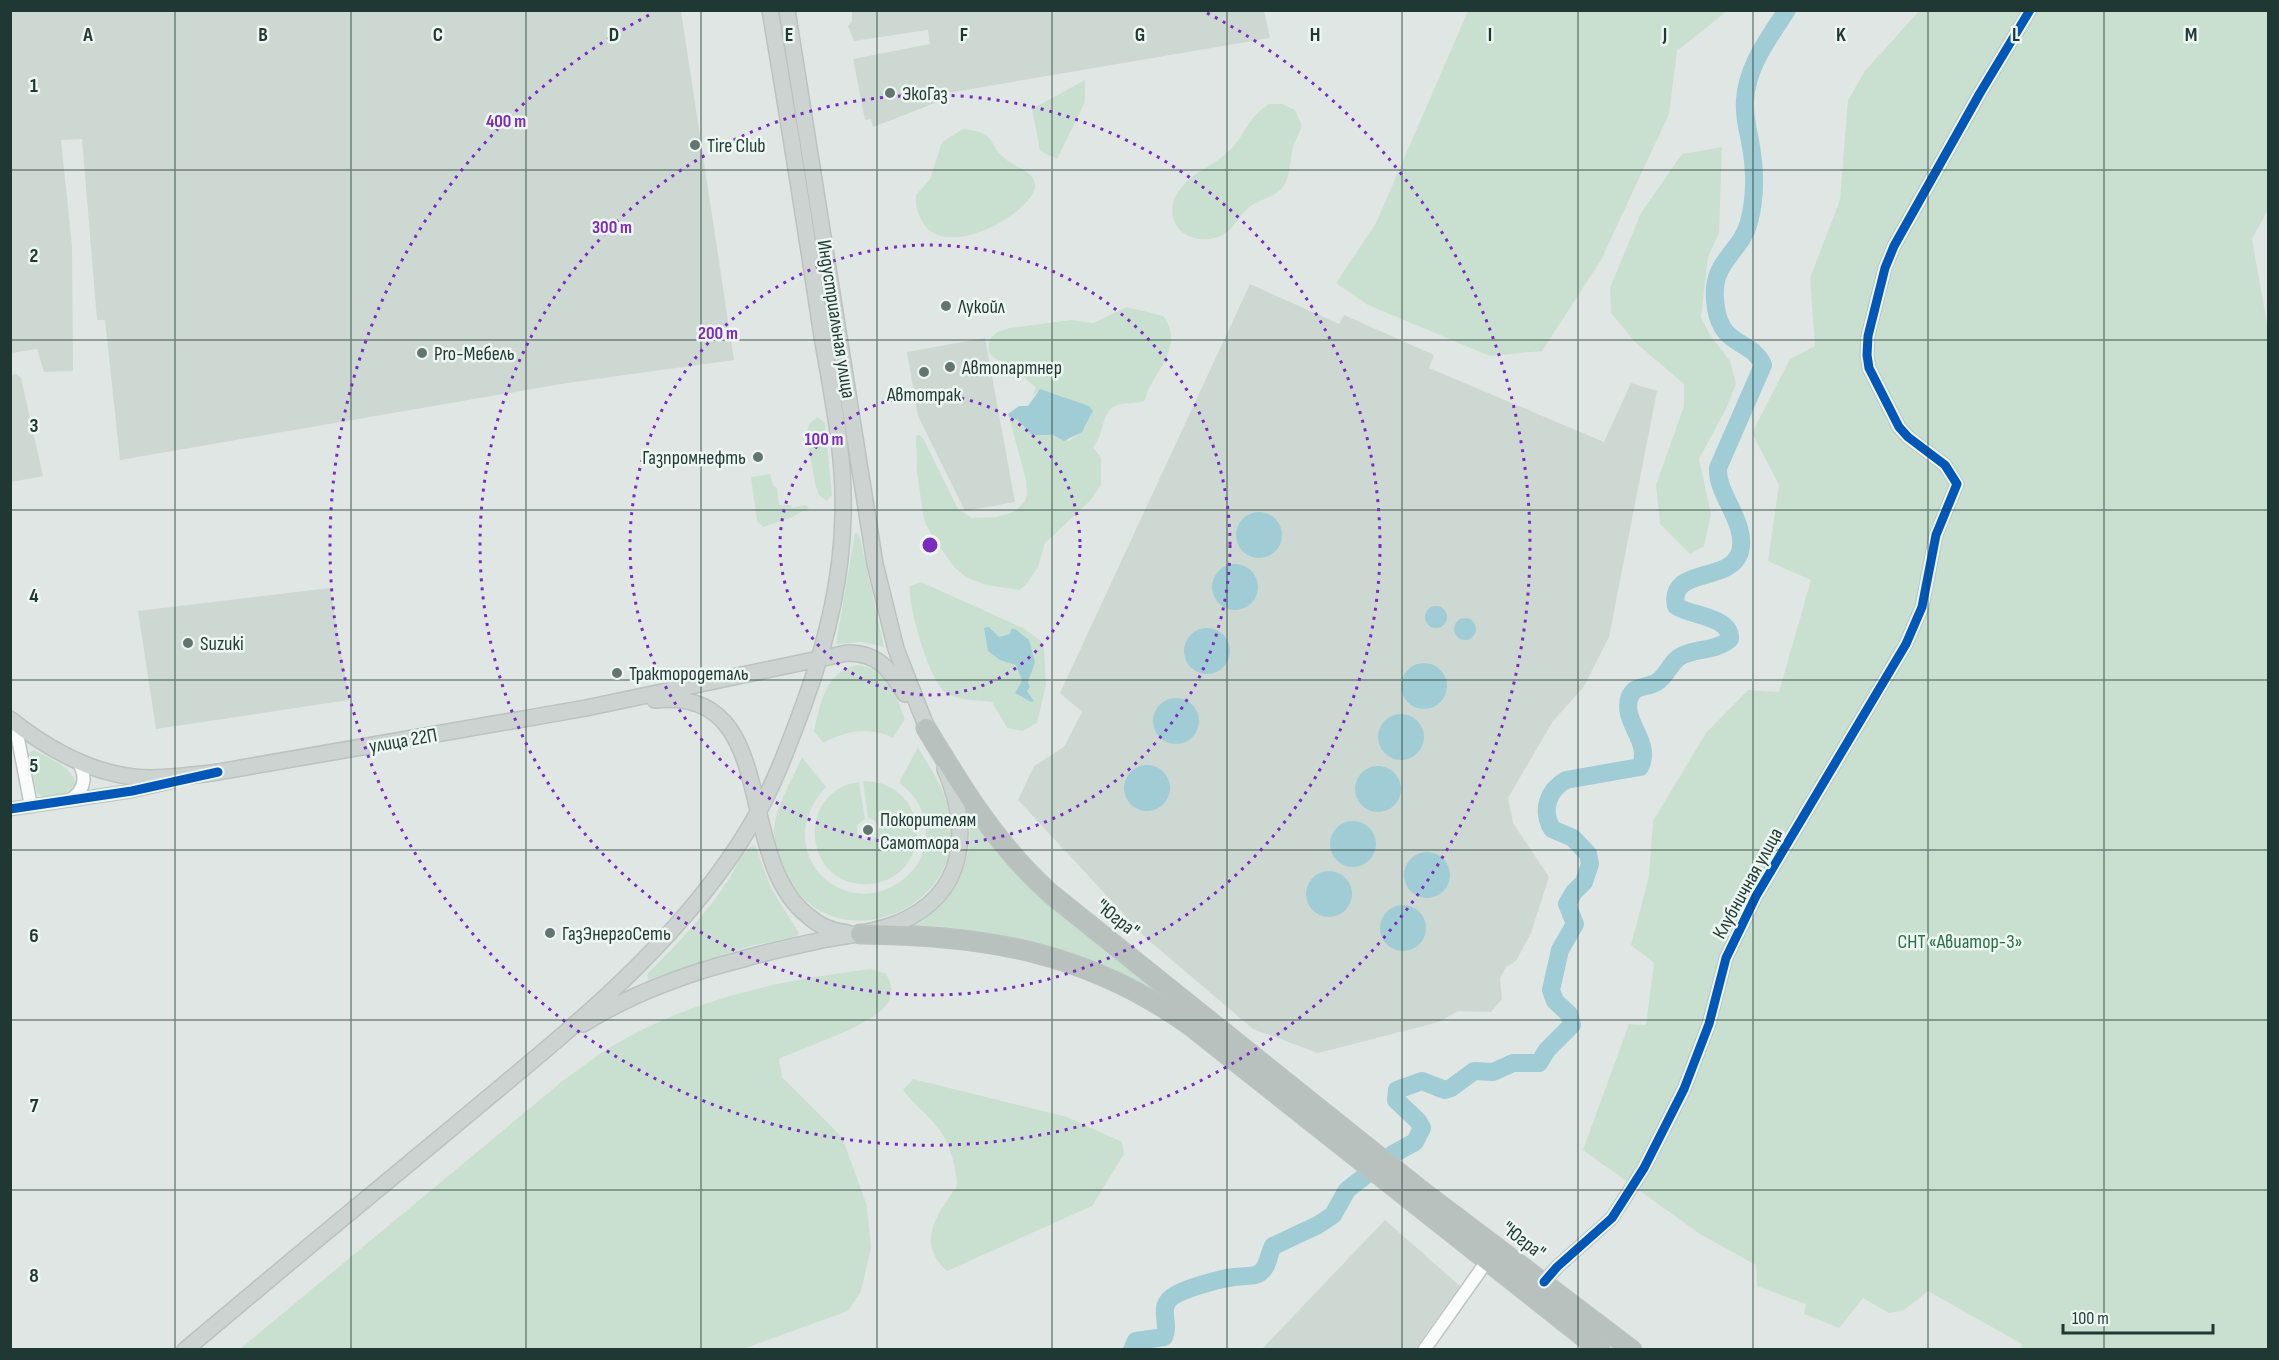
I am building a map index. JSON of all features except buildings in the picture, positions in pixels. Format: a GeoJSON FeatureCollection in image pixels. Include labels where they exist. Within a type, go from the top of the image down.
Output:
{"type":"FeatureCollection","features":[{"type":"Feature","properties":{"kind":"highway","name":"\"Югра\""},"geometry":{"type":"LineString","coordinates":[[926,728],[993,832],[1038,883],[1351,1144]]}},
{"type":"Feature","properties":{"kind":"highway"},"geometry":{"type":"LineString","coordinates":[[860,934],[939,937],[994,944],[1049,956],[1106,975],[1146,995],[1184,1021],[1351,1144],[1413,1194]]}},
{"type":"Feature","properties":{"kind":"highway","name":"\"Югра\""},"geometry":{"type":"LineString","coordinates":[[1413,1194],[1544,1282],[1632,1350]]}},
{"type":"Feature","properties":{"kind":"highway","name":"\"Югра\""},"geometry":{"type":"LineString","coordinates":[[1413,1194],[1487,1261],[1600,1350]]}},
{"type":"Feature","properties":{"kind":"main road","name":"Индустриальная улица"},"geometry":{"type":"LineString","coordinates":[[529,1063],[628,974],[680,922],[726,863],[758,813],[791,740],[819,658],[831,610],[841,553],[842,478],[770,10]]}},
{"type":"Feature","properties":{"kind":"main road","name":"Индустриальная улица"},"geometry":{"type":"LineString","coordinates":[[787,10],[875,564],[892,637],[926,728]]}},
{"type":"Feature","properties":{"kind":"main road","name":"улица 22П"},"geometry":{"type":"LineString","coordinates":[[77,760],[112,772],[147,778],[219,772],[586,708],[819,658],[858,653],[884,663],[926,728]]}},
{"type":"Feature","properties":{"kind":"main road","name":"улица 22П"},"geometry":{"type":"LineString","coordinates":[[586,708],[685,699],[709,709],[729,727],[741,748],[772,865],[793,902],[825,927],[860,934]]}},
{"type":"Feature","properties":{"kind":"main road"},"geometry":{"type":"LineString","coordinates":[[10,720],[42,742],[77,760]]}},
{"type":"Feature","properties":{"kind":"main road"},"geometry":{"type":"LineString","coordinates":[[185,1350],[529,1063],[584,1023],[661,986],[742,959],[890,926],[913,915],[936,897],[950,876],[958,852],[961,826],[958,804],[926,728]]}},
{"type":"Feature","properties":{"kind":"street","name":"Клубничная улица"},"geometry":{"type":"LineString","coordinates":[[1544,1282],[1557,1267],[1612,1218],[1644,1168],[1684,1089],[1709,1024],[1726,958],[1756,896],[1906,644],[1922,607],[1936,535],[1957,484],[1945,465],[1908,437],[1891,414],[1869,368],[1868,336],[1894,246],[1980,93],[2030,10]]}},
{"type":"Feature","properties":{"kind":"street"},"geometry":{"type":"LineString","coordinates":[[10,720],[21,752],[32,806]]}},
{"type":"Feature","properties":{"kind":"street"},"geometry":{"type":"LineString","coordinates":[[21,752],[27,743],[42,742]]}},
{"type":"Feature","properties":{"kind":"street"},"geometry":{"type":"LineString","coordinates":[[69,801],[80,793],[84,782],[83,771],[77,760]]}},
{"type":"Feature","properties":{"kind":"street"},"geometry":{"type":"LineString","coordinates":[[10,809],[132,791],[219,772]]}},
{"type":"Feature","properties":{"kind":"street"},"geometry":{"type":"LineString","coordinates":[[1424,1350],[1487,1261]]}},
{"type":"Feature","properties":{"kind":"shaded area"},"geometry":{"type":"Polygon","coordinates":[[[852,10],[1264,11],[1270,38],[942,94],[943,100],[873,127],[871,119],[865,120],[853,59],[930,44],[928,30],[854,41],[848,26],[852,22],[852,10]]]}},
{"type":"Feature","properties":{"kind":"shaded area"},"geometry":{"type":"Polygon","coordinates":[[[10,11],[681,11],[734,360],[567,383],[120,460],[105,320],[97,320],[82,139],[61,140],[72,246],[73,371],[44,372],[37,349],[11,353],[10,11]]]}},
{"type":"Feature","properties":{"kind":"shaded area"},"geometry":{"type":"Polygon","coordinates":[[[1250,284],[1339,324],[1344,315],[1434,355],[1429,368],[1604,442],[1631,383],[1657,391],[1609,637],[1583,688],[1553,721],[1508,798],[1513,823],[1549,877],[1531,933],[1516,961],[1506,967],[1500,978],[1502,999],[1491,1012],[1458,1011],[1439,1022],[1318,1053],[1253,1029],[1146,938],[1018,800],[1034,766],[1064,747],[1082,712],[1060,693],[1250,284]]]}},
{"type":"Feature","properties":{"kind":"shaded area"},"geometry":{"type":"Polygon","coordinates":[[[985,338],[1015,502],[965,511],[918,416],[907,352],[985,338]]]}},
{"type":"Feature","properties":{"kind":"shaded area"},"geometry":{"type":"Polygon","coordinates":[[[16,374],[21,378],[43,476],[11,482],[11,375],[16,374]]]}},
{"type":"Feature","properties":{"kind":"shaded area"},"geometry":{"type":"Polygon","coordinates":[[[330,588],[349,700],[156,729],[138,611],[330,588]]]}},
{"type":"Feature","properties":{"kind":"shaded area"},"geometry":{"type":"Polygon","coordinates":[[[1385,1220],[1460,1286],[1415,1349],[1262,1349],[1385,1220]]]}},
{"type":"Feature","properties":{"kind":"green space"},"geometry":{"type":"Polygon","coordinates":[[[1468,11],[1727,11],[1677,51],[1669,114],[1601,260],[1542,351],[1490,356],[1368,305],[1336,283],[1376,223],[1468,11]]]}},
{"type":"Feature","properties":{"kind":"green space","name":"СНТ «Авиатор-3»"},"geometry":{"type":"Polygon","coordinates":[[[1919,11],[2268,11],[2268,210],[2252,239],[2268,329],[2268,1349],[2021,1349],[2022,1344],[1928,1291],[1904,1310],[1889,1313],[1863,1298],[1839,1328],[1804,1314],[1806,1304],[1757,1286],[1756,1265],[1700,1234],[1583,1150],[1629,1024],[1646,1025],[1654,963],[1631,945],[1649,876],[1653,821],[1706,733],[1748,690],[1779,692],[1811,580],[1768,561],[1779,485],[1752,433],[1790,359],[1815,346],[1810,278],[1840,200],[1848,100],[1865,71],[1919,11]]]}},
{"type":"Feature","properties":{"kind":"green space"},"geometry":{"type":"Polygon","coordinates":[[[1085,80],[1085,102],[1057,159],[1040,151],[1032,109],[1085,80]]]}},
{"type":"Feature","properties":{"kind":"green space"},"geometry":{"type":"Polygon","coordinates":[[[1269,104],[1282,104],[1295,110],[1302,126],[1293,148],[1288,175],[1283,187],[1275,194],[1248,208],[1230,230],[1221,236],[1198,239],[1184,234],[1175,223],[1172,211],[1178,192],[1196,174],[1225,155],[1251,120],[1269,104]]]}},
{"type":"Feature","properties":{"kind":"green space"},"geometry":{"type":"Polygon","coordinates":[[[963,129],[987,136],[1001,155],[1028,173],[1035,184],[1032,195],[1022,207],[1007,218],[968,235],[950,237],[933,233],[922,221],[917,208],[916,195],[930,179],[942,142],[963,129]]]}},
{"type":"Feature","properties":{"kind":"green space"},"geometry":{"type":"Polygon","coordinates":[[[1722,147],[1719,233],[1708,257],[1701,317],[1710,335],[1730,361],[1736,384],[1727,407],[1699,459],[1711,514],[1704,546],[1690,554],[1660,524],[1656,485],[1684,406],[1684,384],[1636,343],[1611,313],[1610,288],[1641,213],[1682,154],[1722,147]]]}},
{"type":"Feature","properties":{"kind":"green space"},"geometry":{"type":"Polygon","coordinates":[[[1127,307],[1163,316],[1169,325],[1171,344],[1144,401],[1115,406],[1107,414],[1097,443],[1093,447],[1101,458],[1101,485],[1090,501],[1045,543],[1038,567],[1026,585],[1019,590],[986,585],[966,577],[954,567],[926,525],[917,472],[916,436],[923,438],[958,509],[972,518],[997,517],[1016,511],[1027,495],[1026,480],[1009,417],[1018,420],[1032,435],[1053,435],[1069,441],[1084,429],[1091,416],[1073,402],[1059,395],[1036,392],[1033,396],[1036,387],[1014,367],[991,355],[989,346],[991,338],[997,332],[1010,328],[1071,320],[1093,323],[1127,307]]]}},
{"type":"Feature","properties":{"kind":"green space"},"geometry":{"type":"Polygon","coordinates":[[[817,417],[825,423],[832,495],[827,501],[819,495],[816,488],[806,434],[809,424],[817,417]]]}},
{"type":"Feature","properties":{"kind":"green space"},"geometry":{"type":"Polygon","coordinates":[[[770,474],[773,485],[777,488],[779,505],[791,505],[792,508],[806,505],[809,508],[790,518],[763,527],[757,521],[751,477],[770,474]]]}},
{"type":"Feature","properties":{"kind":"green space"},"geometry":{"type":"Polygon","coordinates":[[[855,533],[860,538],[884,647],[862,642],[836,644],[855,533]]]}},
{"type":"Feature","properties":{"kind":"green space"},"geometry":{"type":"Polygon","coordinates":[[[921,582],[1023,628],[1040,640],[1044,649],[1046,685],[1037,723],[1022,731],[1007,728],[992,702],[956,698],[946,693],[933,675],[921,642],[912,609],[910,586],[921,582]],[[989,627],[985,633],[991,652],[1016,665],[1022,681],[1020,696],[1034,701],[1027,691],[1033,662],[1031,651],[1021,634],[999,637],[989,627]]]}},
{"type":"Feature","properties":{"kind":"green space"},"geometry":{"type":"Polygon","coordinates":[[[858,665],[869,667],[884,677],[894,692],[905,719],[893,738],[866,731],[840,735],[823,743],[814,731],[826,689],[838,674],[858,665]]]}},
{"type":"Feature","properties":{"kind":"green space"},"geometry":{"type":"Polygon","coordinates":[[[918,747],[941,787],[950,812],[951,847],[939,877],[918,900],[891,915],[861,921],[831,916],[804,899],[784,869],[776,845],[775,820],[785,792],[802,757],[826,787],[810,811],[805,835],[809,857],[821,875],[838,888],[859,893],[882,891],[905,878],[920,860],[926,838],[923,814],[916,800],[899,783],[918,747]]]}},
{"type":"Feature","properties":{"kind":"green space"},"geometry":{"type":"Polygon","coordinates":[[[33,750],[68,770],[73,776],[75,790],[68,795],[45,798],[37,793],[27,755],[33,750]]]}},
{"type":"Feature","properties":{"kind":"green space"},"geometry":{"type":"Polygon","coordinates":[[[863,781],[886,785],[902,796],[913,812],[917,830],[915,849],[906,865],[891,878],[870,884],[847,881],[831,871],[820,856],[815,838],[816,819],[824,802],[838,789],[859,782],[865,819],[857,825],[857,834],[867,841],[877,837],[879,827],[874,820],[868,818],[863,781]]]}},
{"type":"Feature","properties":{"kind":"green space"},"geometry":{"type":"Polygon","coordinates":[[[972,815],[998,851],[1027,882],[1199,1018],[1122,975],[1073,955],[1011,941],[906,929],[919,923],[940,907],[956,886],[966,861],[972,815]]]}},
{"type":"Feature","properties":{"kind":"green space"},"geometry":{"type":"Polygon","coordinates":[[[755,845],[771,888],[799,933],[796,937],[750,946],[648,980],[647,975],[650,971],[702,915],[730,878],[743,854],[755,845]]]}},
{"type":"Feature","properties":{"kind":"green space"},"geometry":{"type":"Polygon","coordinates":[[[871,969],[886,974],[891,985],[889,1000],[879,1012],[853,1028],[779,1059],[782,1077],[842,1137],[867,1206],[871,1248],[861,1291],[848,1311],[743,1349],[240,1349],[565,1079],[614,1045],[675,1015],[739,993],[837,973],[871,969]]]}},
{"type":"Feature","properties":{"kind":"green space"},"geometry":{"type":"Polygon","coordinates":[[[913,1079],[1067,1117],[1122,1142],[1124,1154],[1092,1206],[947,1271],[932,1250],[931,1239],[942,1207],[957,1186],[955,1172],[945,1138],[903,1090],[913,1079]]]}},
{"type":"Feature","properties":{"kind":"water"},"geometry":{"type":"Polygon","coordinates":[[[1040,389],[1089,406],[1093,411],[1082,432],[1064,441],[1053,435],[1032,435],[1018,420],[1009,417],[1008,414],[1019,406],[1028,406],[1040,389]]]}},
{"type":"Feature","properties":{"kind":"water"},"geometry":{"type":"Polygon","coordinates":[[[1259,512],[1275,519],[1282,535],[1275,551],[1259,558],[1243,551],[1236,535],[1243,519],[1259,512]]]}},
{"type":"Feature","properties":{"kind":"water"},"geometry":{"type":"Polygon","coordinates":[[[1235,564],[1251,571],[1258,587],[1251,603],[1235,610],[1219,603],[1212,587],[1219,571],[1235,564]]]}},
{"type":"Feature","properties":{"kind":"water"},"geometry":{"type":"Polygon","coordinates":[[[1432,606],[1440,606],[1447,613],[1447,621],[1440,628],[1432,628],[1425,621],[1425,613],[1432,606]]]}},
{"type":"Feature","properties":{"kind":"water"},"geometry":{"type":"Polygon","coordinates":[[[1461,618],[1469,618],[1476,625],[1476,633],[1469,640],[1461,640],[1454,633],[1454,625],[1461,618]]]}},
{"type":"Feature","properties":{"kind":"water"},"geometry":{"type":"Polygon","coordinates":[[[989,627],[999,637],[1010,634],[1011,629],[1015,629],[1029,640],[1035,662],[1028,682],[1030,687],[1027,691],[1034,701],[1031,702],[1015,693],[1022,681],[1016,665],[1000,660],[988,651],[984,628],[989,627]]]}},
{"type":"Feature","properties":{"kind":"water"},"geometry":{"type":"Polygon","coordinates":[[[1207,628],[1223,635],[1230,651],[1223,667],[1207,674],[1191,667],[1184,651],[1191,635],[1207,628]]]}},
{"type":"Feature","properties":{"kind":"water"},"geometry":{"type":"Polygon","coordinates":[[[1424,663],[1440,670],[1447,686],[1440,702],[1424,709],[1408,702],[1401,686],[1408,670],[1424,663]]]}},
{"type":"Feature","properties":{"kind":"water"},"geometry":{"type":"Polygon","coordinates":[[[1176,698],[1192,705],[1199,721],[1192,737],[1176,744],[1160,737],[1153,721],[1160,705],[1176,698]]]}},
{"type":"Feature","properties":{"kind":"water"},"geometry":{"type":"Polygon","coordinates":[[[1401,714],[1417,721],[1424,737],[1417,753],[1401,760],[1385,753],[1378,737],[1385,721],[1401,714]]]}},
{"type":"Feature","properties":{"kind":"water"},"geometry":{"type":"Polygon","coordinates":[[[1147,765],[1163,772],[1170,788],[1163,804],[1147,811],[1131,804],[1124,788],[1131,772],[1147,765]]]}},
{"type":"Feature","properties":{"kind":"water"},"geometry":{"type":"Polygon","coordinates":[[[1378,766],[1394,773],[1401,789],[1394,805],[1378,812],[1362,805],[1355,789],[1362,773],[1378,766]]]}},
{"type":"Feature","properties":{"kind":"water"},"geometry":{"type":"Polygon","coordinates":[[[1353,821],[1369,828],[1376,844],[1369,860],[1353,867],[1337,860],[1330,844],[1337,828],[1353,821]]]}},
{"type":"Feature","properties":{"kind":"water"},"geometry":{"type":"Polygon","coordinates":[[[1427,852],[1443,859],[1450,875],[1443,891],[1427,898],[1411,891],[1404,875],[1411,859],[1427,852]]]}},
{"type":"Feature","properties":{"kind":"water"},"geometry":{"type":"Polygon","coordinates":[[[1329,871],[1345,878],[1352,894],[1345,910],[1329,917],[1313,910],[1306,894],[1313,878],[1329,871]]]}},
{"type":"Feature","properties":{"kind":"water"},"geometry":{"type":"Polygon","coordinates":[[[1403,905],[1419,912],[1426,928],[1419,944],[1403,951],[1387,944],[1380,928],[1387,912],[1403,905]]]}},
{"type":"Feature","properties":{"kind":"waterway"},"geometry":{"type":"LineString","coordinates":[[1132,1350],[1136,1341],[1164,1337],[1166,1332],[1165,1309],[1172,1297],[1188,1289],[1227,1278],[1258,1274],[1266,1266],[1273,1246],[1318,1225],[1333,1215],[1347,1190],[1393,1154],[1415,1142],[1422,1128],[1418,1121],[1396,1100],[1397,1090],[1422,1081],[1445,1090],[1474,1071],[1493,1072],[1513,1063],[1539,1063],[1547,1050],[1572,1025],[1569,1014],[1555,1001],[1551,990],[1560,950],[1575,924],[1567,904],[1584,882],[1590,864],[1588,854],[1573,838],[1552,829],[1547,815],[1548,801],[1555,789],[1566,780],[1640,767],[1643,749],[1629,714],[1630,696],[1635,690],[1657,682],[1679,657],[1719,646],[1730,639],[1729,631],[1717,621],[1676,606],[1676,594],[1681,585],[1690,580],[1725,568],[1734,562],[1740,552],[1740,530],[1722,488],[1718,468],[1763,365],[1752,351],[1724,330],[1719,321],[1715,292],[1721,269],[1745,233],[1751,212],[1754,171],[1745,115],[1745,100],[1750,76],[1766,42],[1787,10]]}},
{"type":"Feature","properties":{"kind":"cycle path"},"geometry":{"type":"LineString","coordinates":[[1544,1282],[1557,1267],[1612,1218],[1644,1168],[1684,1089],[1709,1024],[1726,958],[1756,896],[1906,644],[1922,607],[1936,535],[1957,484],[1945,465],[1908,437],[1899,427],[1869,368],[1868,336],[1885,268],[1894,246],[1980,93],[2030,10]]}},
{"type":"Feature","properties":{"kind":"cycle path"},"geometry":{"type":"LineString","coordinates":[[10,809],[132,791],[218,772]]}},
{"type":"Feature","properties":{"kind":"place","name":"ЭкоГаз"},"geometry":{"type":"Point","coordinates":[890,93]}},
{"type":"Feature","properties":{"kind":"place","name":"Tire Club"},"geometry":{"type":"Point","coordinates":[695,145]}},
{"type":"Feature","properties":{"kind":"place","name":"Лукойл"},"geometry":{"type":"Point","coordinates":[946,306]}},
{"type":"Feature","properties":{"kind":"place","name":"Pro-Мебель"},"geometry":{"type":"Point","coordinates":[422,353]}},
{"type":"Feature","properties":{"kind":"place","name":"Автопартнер"},"geometry":{"type":"Point","coordinates":[950,367]}},
{"type":"Feature","properties":{"kind":"place","name":"Автотрак"},"geometry":{"type":"Point","coordinates":[924,372]}},
{"type":"Feature","properties":{"kind":"place","name":"Газпромнефть"},"geometry":{"type":"Point","coordinates":[758,457]}},
{"type":"Feature","properties":{"kind":"place","name":"Suzuki"},"geometry":{"type":"Point","coordinates":[188,643]}},
{"type":"Feature","properties":{"kind":"place","name":"Трактородеталь"},"geometry":{"type":"Point","coordinates":[617,673]}},
{"type":"Feature","properties":{"kind":"place","name":"Покорителям Самотлора"},"geometry":{"type":"Point","coordinates":[868,830]}},
{"type":"Feature","properties":{"kind":"place","name":"ГазЭнергоСеть"},"geometry":{"type":"Point","coordinates":[550,933]}}]}
